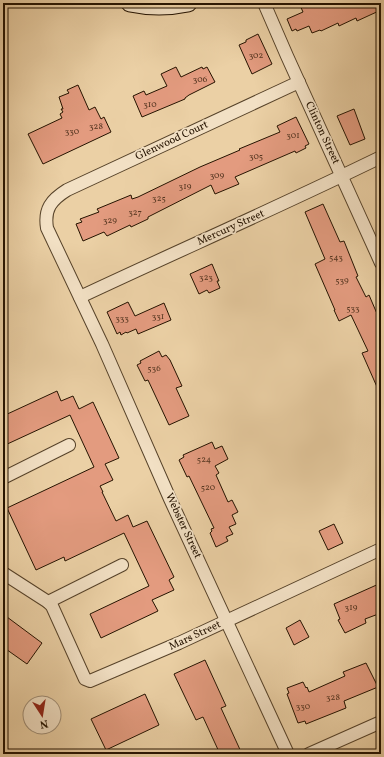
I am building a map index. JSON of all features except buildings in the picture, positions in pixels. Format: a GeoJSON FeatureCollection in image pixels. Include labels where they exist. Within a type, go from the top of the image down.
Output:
{"type":"FeatureCollection","features":[{"type":"Feature","properties":{"kind":"main road"},"geometry":{"type":"LineString","coordinates":[[130,3],[163,6],[188,3]]}},
{"type":"Feature","properties":{"kind":"street","name":"Clinton Street"},"geometry":{"type":"LineString","coordinates":[[264,3],[381,263]]}},
{"type":"Feature","properties":{"kind":"street","name":"Glenwood Court"},"geometry":{"type":"LineString","coordinates":[[49,205],[67,190],[299,82]]}},
{"type":"Feature","properties":{"kind":"street","name":"Mercury Street"},"geometry":{"type":"LineString","coordinates":[[80,298],[381,157]]}},
{"type":"Feature","properties":{"kind":"street","name":"Webster Street"},"geometry":{"type":"LineString","coordinates":[[49,205],[46,220],[47,228],[167,492],[228,620],[288,754]]}},
{"type":"Feature","properties":{"kind":"street"},"geometry":{"type":"LineString","coordinates":[[3,478],[69,445]]}},
{"type":"Feature","properties":{"kind":"street","name":"Mars Street"},"geometry":{"type":"LineString","coordinates":[[48,602],[52,606],[85,679],[90,681],[179,643],[381,549]]}},
{"type":"Feature","properties":{"kind":"street"},"geometry":{"type":"LineString","coordinates":[[3,573],[48,602],[122,565]]}},
{"type":"Feature","properties":{"kind":"street"},"geometry":{"type":"LineString","coordinates":[[309,754],[381,722]]}}]}
